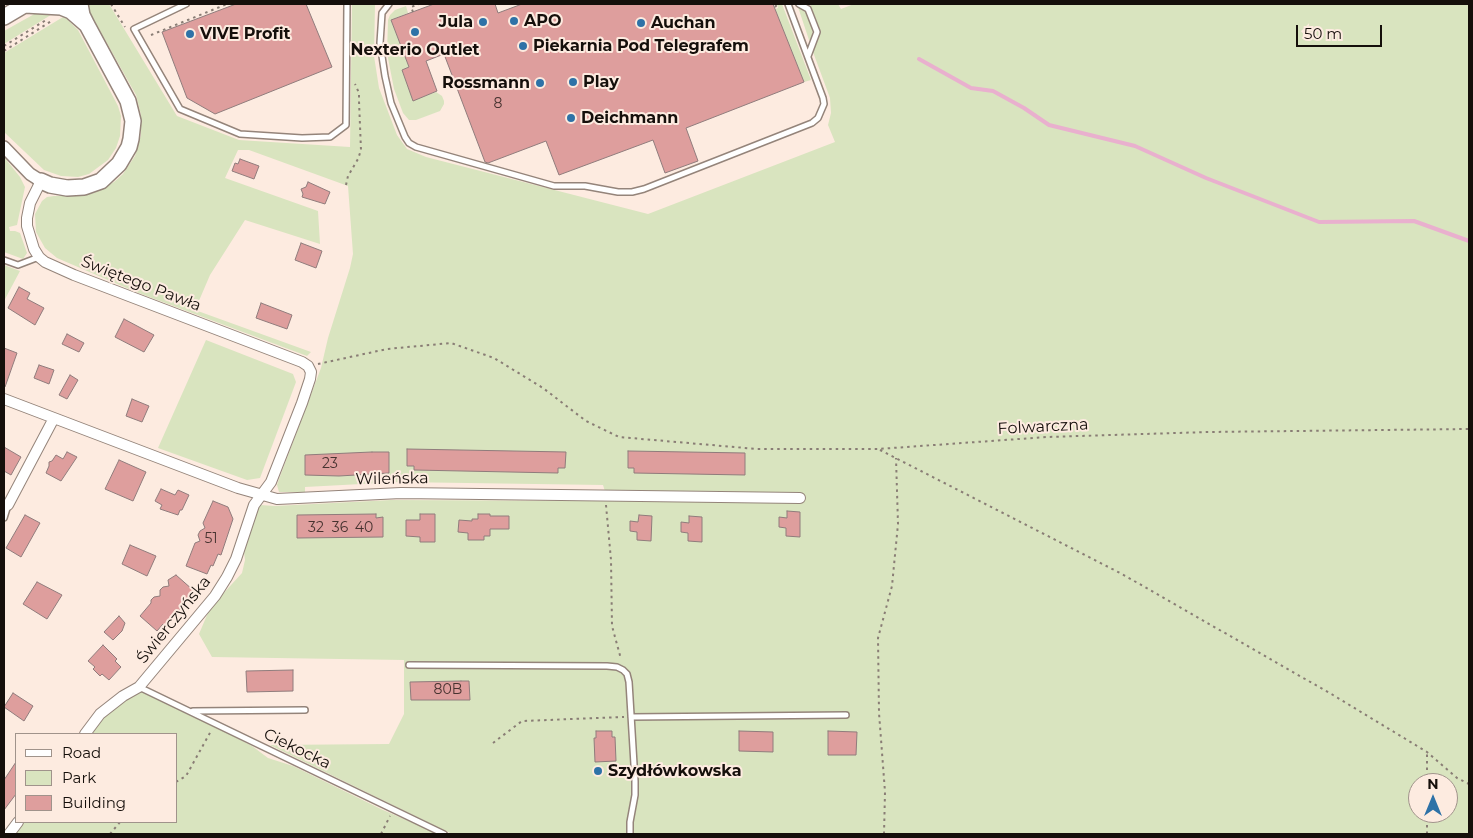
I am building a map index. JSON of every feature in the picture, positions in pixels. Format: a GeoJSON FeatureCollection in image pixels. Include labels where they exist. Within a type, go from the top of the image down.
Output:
{"type":"FeatureCollection","features":[{"type":"Feature","properties":{"kind":"main road"},"geometry":{"type":"LineString","coordinates":[[4,17],[25,4],[61,7],[71,11],[87,25]]}},
{"type":"Feature","properties":{"kind":"main road"},"geometry":{"type":"LineString","coordinates":[[41,181],[50,185],[67,188],[84,187],[93,184],[114,170],[129,147],[133,126],[131,108],[87,25],[80,4]]}},
{"type":"Feature","properties":{"kind":"street"},"geometry":{"type":"LineString","coordinates":[[4,147],[30,174],[41,181],[30,203],[27,218],[31,241],[39,256]]}},
{"type":"Feature","properties":{"kind":"street","name":"Świętego Pawła"},"geometry":{"type":"LineString","coordinates":[[39,256],[58,268],[302,362],[308,366]]}},
{"type":"Feature","properties":{"kind":"street","name":"Świerczyńska"},"geometry":{"type":"LineString","coordinates":[[86,733],[100,714],[123,696],[139,687],[215,596],[227,577],[236,559],[254,505],[261,493],[272,482],[310,379],[308,366]]}},
{"type":"Feature","properties":{"kind":"street","name":"Wileńska"},"geometry":{"type":"LineString","coordinates":[[4,399],[238,488],[277,499],[401,493],[800,498]]}},
{"type":"Feature","properties":{"kind":"street"},"geometry":{"type":"LineString","coordinates":[[8,505],[54,418]]}},
{"type":"Feature","properties":{"kind":"street"},"geometry":{"type":"LineString","coordinates":[[9,834],[17,823]]}},
{"type":"Feature","properties":{"kind":"lane"},"geometry":{"type":"LineString","coordinates":[[186,4],[134,29],[176,104],[184,112],[240,134],[302,138],[330,137],[346,125],[347,4]]}},
{"type":"Feature","properties":{"kind":"lane"},"geometry":{"type":"LineString","coordinates":[[389,4],[382,13],[380,43],[384,76],[392,103],[409,143],[416,147],[483,167],[556,186],[585,186],[618,192],[632,192],[644,189],[812,123],[818,118],[824,104],[823,98],[788,4]]}},
{"type":"Feature","properties":{"kind":"lane"},"geometry":{"type":"LineString","coordinates":[[799,4],[808,9],[817,32],[808,56]]}},
{"type":"Feature","properties":{"kind":"lane"},"geometry":{"type":"LineString","coordinates":[[4,260],[18,265],[39,256]]}},
{"type":"Feature","properties":{"kind":"lane"},"geometry":{"type":"LineString","coordinates":[[4,518],[8,505]]}},
{"type":"Feature","properties":{"kind":"lane"},"geometry":{"type":"LineString","coordinates":[[409,665],[617,667],[623,670],[627,674],[629,682],[635,781],[630,834]]}},
{"type":"Feature","properties":{"kind":"lane","name":"Ciekocka"},"geometry":{"type":"LineString","coordinates":[[139,687],[444,834]]}},
{"type":"Feature","properties":{"kind":"lane"},"geometry":{"type":"LineString","coordinates":[[193,712],[305,710]]}},
{"type":"Feature","properties":{"kind":"lane"},"geometry":{"type":"LineString","coordinates":[[631,717],[846,715]]}},
{"type":"Feature","properties":{"kind":"path"},"geometry":{"type":"LineString","coordinates":[[111,4],[129,34]]}},
{"type":"Feature","properties":{"kind":"path"},"geometry":{"type":"LineString","coordinates":[[151,35],[227,4]]}},
{"type":"Feature","properties":{"kind":"path"},"geometry":{"type":"LineString","coordinates":[[413,12],[411,7],[419,4]]}},
{"type":"Feature","properties":{"kind":"path"},"geometry":{"type":"LineString","coordinates":[[4,46],[48,18]]}},
{"type":"Feature","properties":{"kind":"path"},"geometry":{"type":"LineString","coordinates":[[4,51],[57,18]]}},
{"type":"Feature","properties":{"kind":"path"},"geometry":{"type":"LineString","coordinates":[[346,185],[348,176],[358,159],[361,146],[359,93],[347,68]]}},
{"type":"Feature","properties":{"kind":"path","name":"Folwarczna"},"geometry":{"type":"LineString","coordinates":[[308,366],[387,349],[451,344],[494,358],[543,388],[586,421],[619,437],[757,448],[878,448],[1048,437],[1208,432],[1469,429]]}},
{"type":"Feature","properties":{"kind":"path"},"geometry":{"type":"LineString","coordinates":[[878,448],[1122,574],[1333,695],[1427,752],[1457,778],[1469,784]]}},
{"type":"Feature","properties":{"kind":"path"},"geometry":{"type":"LineString","coordinates":[[884,834],[885,792],[879,713],[878,638],[892,586],[898,524],[896,458]]}},
{"type":"Feature","properties":{"kind":"path"},"geometry":{"type":"LineString","coordinates":[[604,496],[612,560],[612,626],[623,670]]}},
{"type":"Feature","properties":{"kind":"path"},"geometry":{"type":"LineString","coordinates":[[493,743],[522,721],[631,717]]}},
{"type":"Feature","properties":{"kind":"path"},"geometry":{"type":"LineString","coordinates":[[178,781],[186,776],[215,723]]}},
{"type":"Feature","properties":{"kind":"path"},"geometry":{"type":"LineString","coordinates":[[1427,752],[1427,773]]}},
{"type":"Feature","properties":{"kind":"path"},"geometry":{"type":"LineString","coordinates":[[381,834],[393,810]]}},
{"type":"Feature","properties":{"kind":"path"},"geometry":{"type":"LineString","coordinates":[[110,834],[119,823]]}},
{"type":"Feature","properties":{"kind":"green space"},"geometry":{"type":"Polygon","coordinates":[[[85,4],[109,4],[177,116],[239,140],[350,147],[352,4],[375,4],[374,56],[379,88],[397,135],[407,149],[426,157],[648,214],[835,142],[828,125],[831,113],[830,98],[813,52],[821,32],[810,4],[838,4],[841,9],[854,4],[1469,4],[1469,834],[452,834],[270,745],[389,744],[404,714],[404,660],[212,657],[199,634],[210,608],[242,573],[245,560],[243,544],[251,514],[260,505],[275,506],[391,500],[608,501],[603,485],[399,482],[305,487],[305,492],[279,492],[277,485],[321,368],[328,338],[350,268],[353,254],[348,186],[249,150],[238,150],[225,178],[318,211],[320,244],[245,220],[210,275],[195,310],[311,352],[307,356],[136,292],[57,258],[45,248],[36,232],[35,214],[42,201],[47,197],[94,193],[114,182],[123,174],[135,156],[141,135],[141,115],[136,95],[85,4]]]}},
{"type":"Feature","properties":{"kind":"green space"},"geometry":{"type":"Polygon","coordinates":[[[777,4],[782,4],[811,80],[804,82],[775,9],[778,8],[777,4]]]}},
{"type":"Feature","properties":{"kind":"green space"},"geometry":{"type":"Polygon","coordinates":[[[406,6],[408,13],[391,20],[409,67],[402,70],[413,100],[436,92],[442,96],[444,101],[440,111],[416,120],[409,120],[403,113],[394,89],[387,53],[388,20],[390,15],[395,10],[406,6]]]}},
{"type":"Feature","properties":{"kind":"green space"},"geometry":{"type":"Polygon","coordinates":[[[798,7],[806,11],[813,30],[811,41],[809,40],[798,7]]]}},
{"type":"Feature","properties":{"kind":"green space"},"geometry":{"type":"Polygon","coordinates":[[[38,12],[54,13],[4,44],[4,31],[38,12]]]}},
{"type":"Feature","properties":{"kind":"green space"},"geometry":{"type":"Polygon","coordinates":[[[63,17],[78,30],[118,106],[121,116],[120,136],[116,148],[108,160],[89,174],[78,177],[61,176],[44,170],[4,132],[4,53],[63,17]]]}},
{"type":"Feature","properties":{"kind":"green space"},"geometry":{"type":"Polygon","coordinates":[[[4,157],[20,177],[25,187],[17,225],[9,227],[10,231],[20,233],[27,253],[23,259],[4,252],[4,157]]]}},
{"type":"Feature","properties":{"kind":"green space"},"geometry":{"type":"Polygon","coordinates":[[[4,265],[20,271],[4,301],[4,265]]]}},
{"type":"Feature","properties":{"kind":"green space"},"geometry":{"type":"Polygon","coordinates":[[[206,340],[293,374],[296,382],[260,478],[247,480],[158,448],[206,340]]]}},
{"type":"Feature","properties":{"kind":"green space"},"geometry":{"type":"Polygon","coordinates":[[[137,692],[142,692],[214,726],[252,746],[268,758],[293,766],[383,810],[439,834],[13,834],[22,823],[178,823],[178,733],[90,733],[103,716],[137,692]]]}},
{"type":"Feature","properties":{"kind":"building"},"geometry":{"type":"Polygon","coordinates":[[[236,4],[306,4],[332,67],[215,114],[187,98],[162,32],[236,4]]]}},
{"type":"Feature","properties":{"kind":"building"},"geometry":{"type":"Polygon","coordinates":[[[434,4],[495,4],[498,13],[522,4],[773,4],[804,82],[686,128],[698,161],[665,173],[653,140],[559,175],[546,141],[488,163],[485,162],[444,54],[426,61],[437,91],[413,101],[402,70],[409,67],[391,20],[434,4]]]}},
{"type":"Feature","properties":{"kind":"building"},"geometry":{"type":"Polygon","coordinates":[[[240,159],[259,166],[254,179],[232,171],[235,163],[238,164],[240,159]]]}},
{"type":"Feature","properties":{"kind":"building"},"geometry":{"type":"Polygon","coordinates":[[[308,182],[330,192],[325,204],[302,197],[301,189],[306,187],[308,182]]]}},
{"type":"Feature","properties":{"kind":"building"},"geometry":{"type":"Polygon","coordinates":[[[301,243],[322,251],[316,268],[295,260],[301,243]]]}},
{"type":"Feature","properties":{"kind":"building"},"geometry":{"type":"Polygon","coordinates":[[[19,287],[30,293],[27,299],[44,308],[35,325],[8,308],[19,287]]]}},
{"type":"Feature","properties":{"kind":"building"},"geometry":{"type":"Polygon","coordinates":[[[261,303],[292,315],[287,329],[256,318],[261,303]]]}},
{"type":"Feature","properties":{"kind":"building"},"geometry":{"type":"Polygon","coordinates":[[[124,319],[154,335],[144,352],[115,337],[124,319]]]}},
{"type":"Feature","properties":{"kind":"building"},"geometry":{"type":"Polygon","coordinates":[[[67,334],[84,343],[79,352],[62,344],[67,334]]]}},
{"type":"Feature","properties":{"kind":"building"},"geometry":{"type":"Polygon","coordinates":[[[4,348],[17,353],[5,387],[4,387],[4,348]]]}},
{"type":"Feature","properties":{"kind":"building"},"geometry":{"type":"Polygon","coordinates":[[[39,365],[54,370],[49,384],[34,378],[39,365]]]}},
{"type":"Feature","properties":{"kind":"building"},"geometry":{"type":"Polygon","coordinates":[[[70,375],[78,380],[67,399],[59,395],[70,375]]]}},
{"type":"Feature","properties":{"kind":"building"},"geometry":{"type":"Polygon","coordinates":[[[132,399],[149,406],[142,422],[126,416],[132,399]]]}},
{"type":"Feature","properties":{"kind":"building"},"geometry":{"type":"Polygon","coordinates":[[[4,447],[21,457],[11,475],[4,471],[4,447]]]}},
{"type":"Feature","properties":{"kind":"building"},"geometry":{"type":"Polygon","coordinates":[[[407,449],[566,452],[565,468],[558,468],[558,473],[414,470],[414,466],[407,466],[407,449]]]}},
{"type":"Feature","properties":{"kind":"building"},"geometry":{"type":"Polygon","coordinates":[[[628,451],[745,453],[745,475],[634,473],[634,468],[628,468],[628,451]]]}},
{"type":"Feature","properties":{"kind":"building"},"geometry":{"type":"Polygon","coordinates":[[[67,452],[77,457],[61,481],[46,473],[49,462],[56,455],[63,459],[67,452]]]}},
{"type":"Feature","properties":{"kind":"building"},"geometry":{"type":"Polygon","coordinates":[[[389,452],[389,473],[339,476],[305,475],[305,455],[389,452]]]}},
{"type":"Feature","properties":{"kind":"building"},"geometry":{"type":"Polygon","coordinates":[[[119,460],[146,472],[133,501],[105,489],[119,460]]]}},
{"type":"Feature","properties":{"kind":"building"},"geometry":{"type":"Polygon","coordinates":[[[161,489],[175,495],[178,490],[189,495],[178,515],[160,509],[162,505],[155,501],[161,489]]]}},
{"type":"Feature","properties":{"kind":"building"},"geometry":{"type":"Polygon","coordinates":[[[213,501],[228,507],[233,519],[221,555],[218,554],[207,574],[186,566],[195,543],[200,541],[198,535],[205,528],[203,523],[213,501]]]}},
{"type":"Feature","properties":{"kind":"building"},"geometry":{"type":"Polygon","coordinates":[[[787,511],[800,512],[800,537],[786,536],[786,528],[779,527],[779,517],[787,518],[787,511]]]}},
{"type":"Feature","properties":{"kind":"building"},"geometry":{"type":"Polygon","coordinates":[[[376,514],[376,518],[383,517],[383,537],[297,538],[297,515],[376,514]]]}},
{"type":"Feature","properties":{"kind":"building"},"geometry":{"type":"Polygon","coordinates":[[[420,514],[435,514],[435,542],[420,542],[420,537],[406,536],[406,520],[420,520],[420,514]]]}},
{"type":"Feature","properties":{"kind":"building"},"geometry":{"type":"Polygon","coordinates":[[[478,514],[509,516],[509,529],[490,529],[490,536],[484,536],[484,540],[468,540],[468,533],[458,532],[459,520],[472,521],[472,519],[478,519],[478,514]]]}},
{"type":"Feature","properties":{"kind":"building"},"geometry":{"type":"Polygon","coordinates":[[[25,515],[40,523],[21,557],[6,548],[25,515]]]}},
{"type":"Feature","properties":{"kind":"building"},"geometry":{"type":"Polygon","coordinates":[[[639,515],[652,516],[651,541],[637,540],[637,532],[630,531],[630,521],[638,522],[639,515]]]}},
{"type":"Feature","properties":{"kind":"building"},"geometry":{"type":"Polygon","coordinates":[[[689,516],[702,517],[702,542],[688,541],[688,533],[681,532],[681,522],[689,523],[689,516]]]}},
{"type":"Feature","properties":{"kind":"building"},"geometry":{"type":"Polygon","coordinates":[[[130,545],[156,556],[147,576],[122,564],[130,545]]]}},
{"type":"Feature","properties":{"kind":"building"},"geometry":{"type":"Polygon","coordinates":[[[176,575],[193,590],[188,596],[191,598],[165,626],[163,624],[157,631],[140,616],[154,597],[160,596],[160,590],[163,587],[169,586],[168,580],[176,575]]]}},
{"type":"Feature","properties":{"kind":"building"},"geometry":{"type":"Polygon","coordinates":[[[37,582],[62,595],[47,619],[23,604],[37,582]]]}},
{"type":"Feature","properties":{"kind":"building"},"geometry":{"type":"Polygon","coordinates":[[[119,616],[125,623],[122,631],[113,640],[104,632],[119,616]]]}},
{"type":"Feature","properties":{"kind":"building"},"geometry":{"type":"Polygon","coordinates":[[[103,645],[117,659],[115,661],[121,667],[109,680],[102,674],[100,676],[93,669],[95,667],[88,661],[103,645]]]}},
{"type":"Feature","properties":{"kind":"building"},"geometry":{"type":"Polygon","coordinates":[[[293,670],[293,691],[247,692],[246,671],[293,670]]]}},
{"type":"Feature","properties":{"kind":"building"},"geometry":{"type":"Polygon","coordinates":[[[469,681],[470,700],[411,700],[410,682],[469,681]]]}},
{"type":"Feature","properties":{"kind":"building"},"geometry":{"type":"Polygon","coordinates":[[[13,693],[33,706],[24,721],[4,707],[13,693]]]}},
{"type":"Feature","properties":{"kind":"building"},"geometry":{"type":"Polygon","coordinates":[[[596,731],[612,731],[612,737],[615,737],[616,761],[595,762],[594,738],[596,738],[596,731]]]}},
{"type":"Feature","properties":{"kind":"building"},"geometry":{"type":"Polygon","coordinates":[[[739,731],[773,732],[773,752],[739,751],[739,731]]]}},
{"type":"Feature","properties":{"kind":"building"},"geometry":{"type":"Polygon","coordinates":[[[828,731],[857,732],[856,755],[828,755],[828,731]]]}},
{"type":"Feature","properties":{"kind":"building"},"geometry":{"type":"Polygon","coordinates":[[[15,764],[15,795],[4,810],[4,780],[15,764]]]}},
{"type":"Feature","properties":{"kind":"waterway"},"geometry":{"type":"LineString","coordinates":[[919,59],[971,88],[993,91],[1024,108],[1049,125],[1135,146],[1206,178],[1319,222],[1414,221],[1469,241]]}},
{"type":"Feature","properties":{"kind":"place","name":"APO"},"geometry":{"type":"Point","coordinates":[514,21]}},
{"type":"Feature","properties":{"kind":"place","name":"Jula"},"geometry":{"type":"Point","coordinates":[483,22]}},
{"type":"Feature","properties":{"kind":"place","name":"Auchan"},"geometry":{"type":"Point","coordinates":[641,23]}},
{"type":"Feature","properties":{"kind":"place","name":"Nexterio Outlet"},"geometry":{"type":"Point","coordinates":[415,32]}},
{"type":"Feature","properties":{"kind":"place","name":"VIVE Profit"},"geometry":{"type":"Point","coordinates":[190,34]}},
{"type":"Feature","properties":{"kind":"place","name":"Piekarnia Pod Telegrafem"},"geometry":{"type":"Point","coordinates":[523,46]}},
{"type":"Feature","properties":{"kind":"place","name":"Play"},"geometry":{"type":"Point","coordinates":[573,82]}},
{"type":"Feature","properties":{"kind":"place","name":"Rossmann"},"geometry":{"type":"Point","coordinates":[540,83]}},
{"type":"Feature","properties":{"kind":"place","name":"Deichmann"},"geometry":{"type":"Point","coordinates":[571,118]}},
{"type":"Feature","properties":{"kind":"place","name":"Szydłówkowska"},"geometry":{"type":"Point","coordinates":[598,771]}}]}
